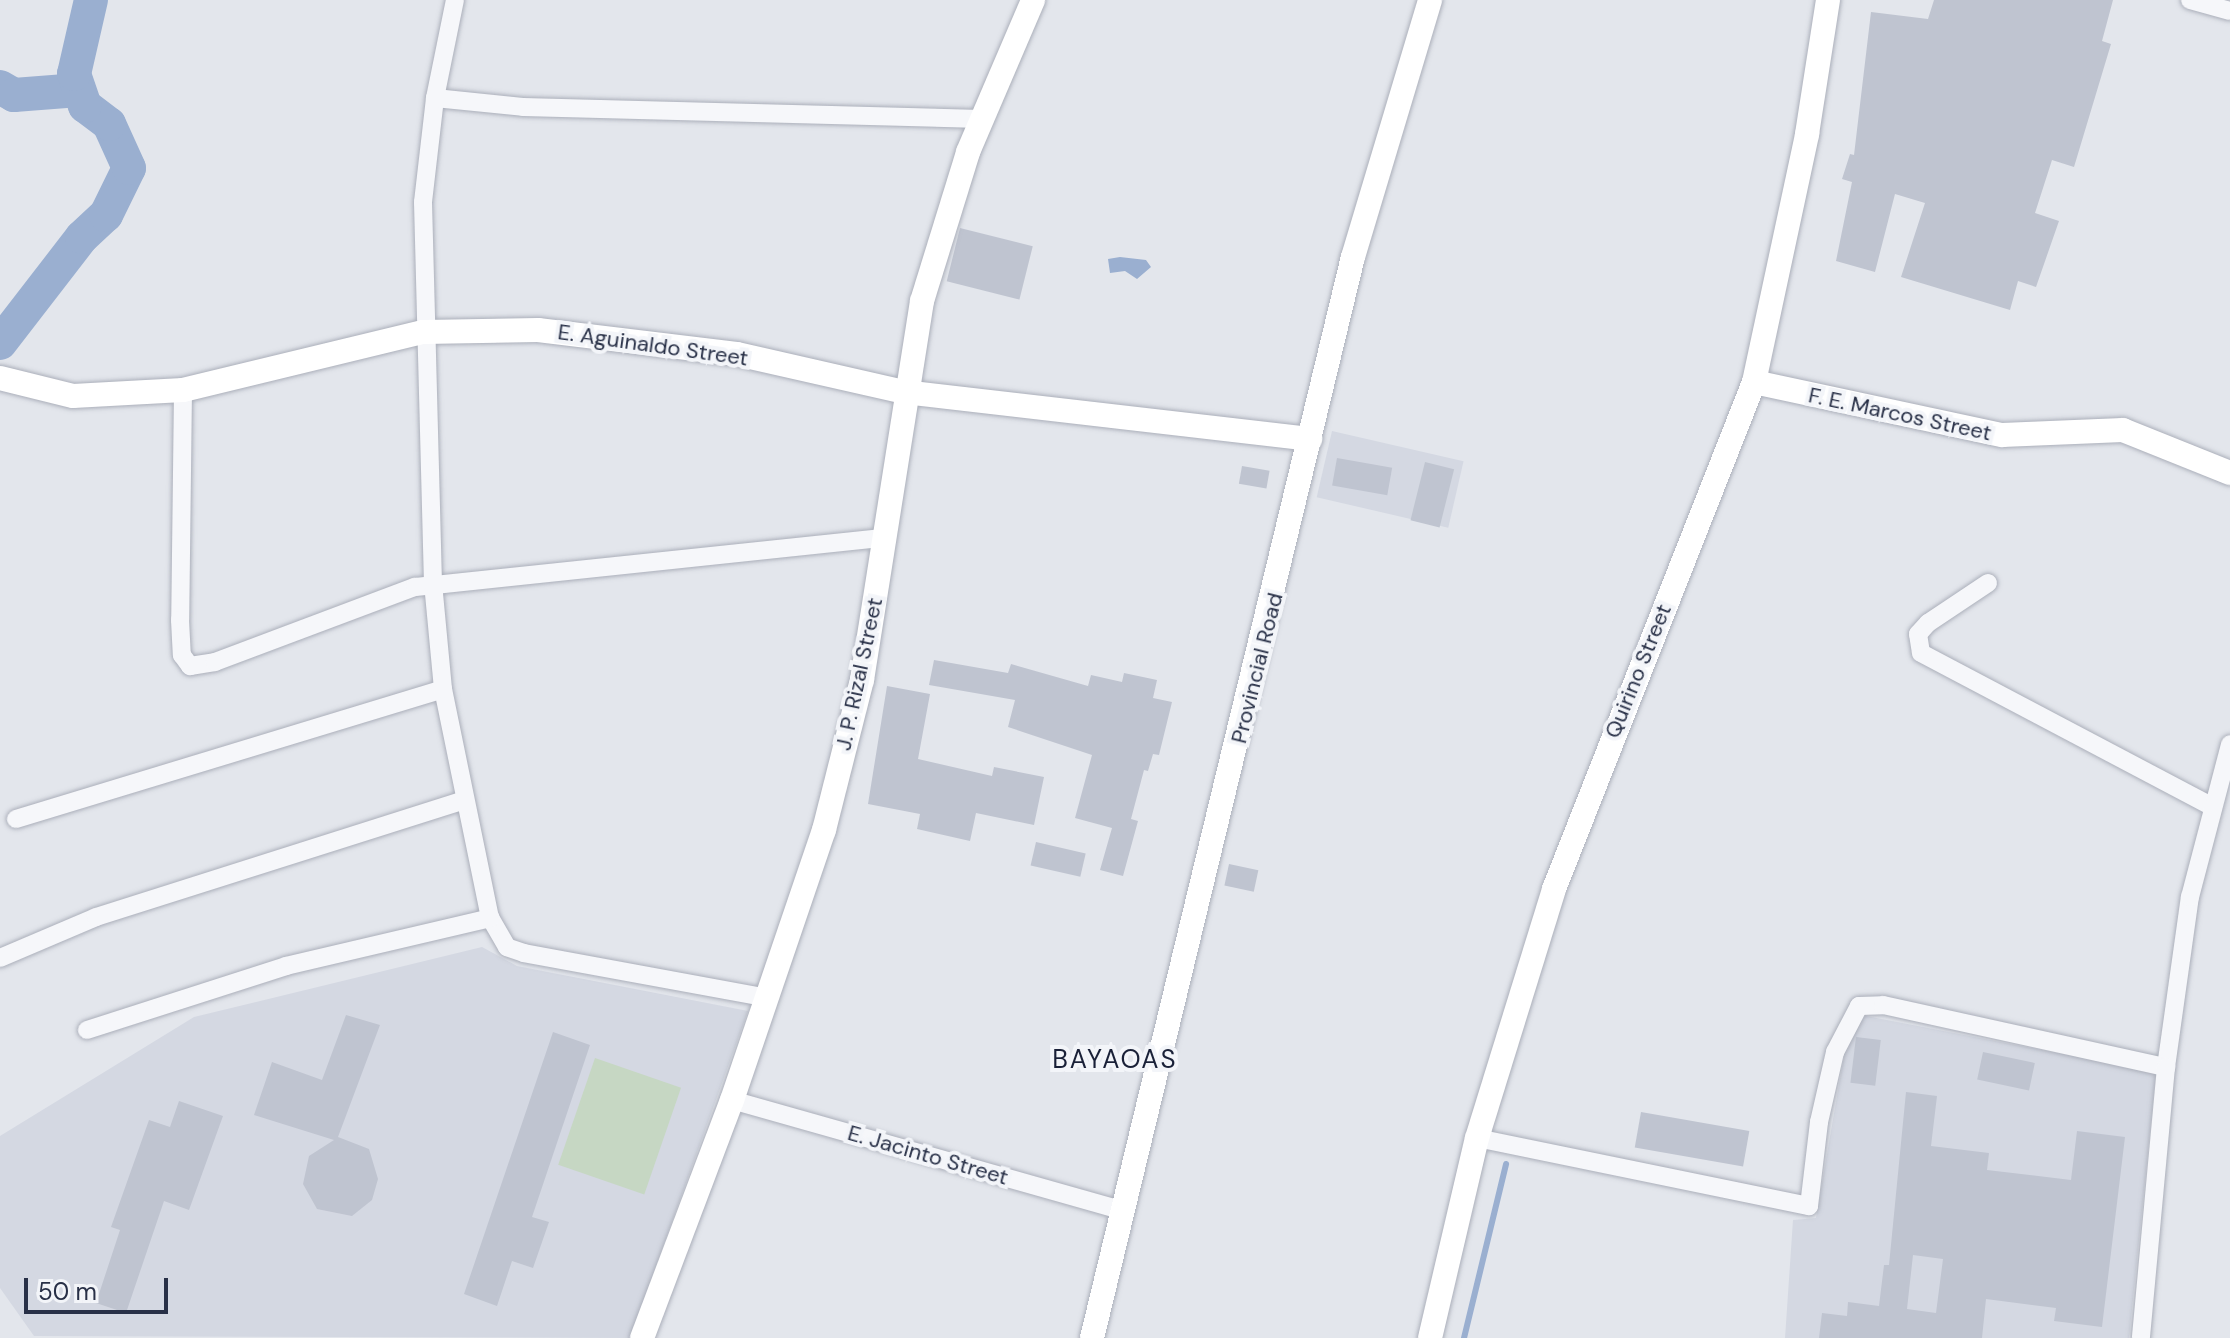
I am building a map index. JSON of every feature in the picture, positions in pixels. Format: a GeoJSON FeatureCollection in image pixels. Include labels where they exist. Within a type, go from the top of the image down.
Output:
{"type":"FeatureCollection","features":[{"type":"Feature","properties":{"kind":"street"},"geometry":{"type":"LineString","coordinates":[[455,0],[435,98],[423,202],[423,332],[433,584],[443,689],[462,801],[490,918],[507,947],[524,953],[763,997]]}},
{"type":"Feature","properties":{"kind":"street","name":"J. P. Rizal Street"},"geometry":{"type":"LineString","coordinates":[[642,1338],[732,1100],[763,997],[824,830],[862,680],[904,392],[929,275],[982,119],[1033,0]]}},
{"type":"Feature","properties":{"kind":"street","name":"Provincial Road"},"geometry":{"type":"LineString","coordinates":[[1092,1338],[1353,257],[1430,0]]}},
{"type":"Feature","properties":{"kind":"street","name":"Quirino Street"},"geometry":{"type":"LineString","coordinates":[[1430,1338],[1477,1138],[1559,875],[1754,382],[1807,134],[1828,0]]}},
{"type":"Feature","properties":{"kind":"street"},"geometry":{"type":"LineString","coordinates":[[2190,0],[2230,11]]}},
{"type":"Feature","properties":{"kind":"street"},"geometry":{"type":"LineString","coordinates":[[435,98],[523,107],[982,119]]}},
{"type":"Feature","properties":{"kind":"street","name":"E. Aguinaldo Street"},"geometry":{"type":"LineString","coordinates":[[0,378],[25,387],[73,396],[183,390],[423,332],[589,334],[737,354],[904,392],[1310,439]]}},
{"type":"Feature","properties":{"kind":"street","name":"F. E. Marcos Street"},"geometry":{"type":"LineString","coordinates":[[1754,382],[2002,435],[2123,430],[2230,473]]}},
{"type":"Feature","properties":{"kind":"street"},"geometry":{"type":"LineString","coordinates":[[183,390],[180,620],[182,655],[190,666],[215,662],[394,593],[433,584],[885,538]]}},
{"type":"Feature","properties":{"kind":"street"},"geometry":{"type":"LineString","coordinates":[[1988,583],[1928,623],[1918,634],[1921,653],[2211,806]]}},
{"type":"Feature","properties":{"kind":"street"},"geometry":{"type":"LineString","coordinates":[[16,819],[443,689]]}},
{"type":"Feature","properties":{"kind":"street"},"geometry":{"type":"LineString","coordinates":[[2141,1338],[2166,1067],[2190,897],[2211,806],[2230,744]]}},
{"type":"Feature","properties":{"kind":"street"},"geometry":{"type":"LineString","coordinates":[[0,958],[96,917],[462,801]]}},
{"type":"Feature","properties":{"kind":"street"},"geometry":{"type":"LineString","coordinates":[[87,1030],[257,974],[490,918]]}},
{"type":"Feature","properties":{"kind":"street"},"geometry":{"type":"LineString","coordinates":[[1477,1138],[1809,1206],[1819,1122],[1835,1052],[1859,1006],[1883,1005],[2166,1067]]}},
{"type":"Feature","properties":{"kind":"street","name":"E. Jacinto Street"},"geometry":{"type":"LineString","coordinates":[[732,1100],[1123,1211]]}},
{"type":"Feature","properties":{"kind":"shaded area"},"geometry":{"type":"Polygon","coordinates":[[[1332,431],[1464,461],[1448,528],[1317,497],[1332,431]]]}},
{"type":"Feature","properties":{"kind":"shaded area"},"geometry":{"type":"Polygon","coordinates":[[[482,947],[517,966],[748,1011],[630,1338],[34,1336],[0,1288],[0,1136],[194,1017],[482,947]]]}},
{"type":"Feature","properties":{"kind":"shaded area"},"geometry":{"type":"Polygon","coordinates":[[[1866,1016],[2156,1072],[2129,1338],[1785,1338],[1793,1220],[1816,1218],[1846,1044],[1857,1022],[1866,1016]]]}},
{"type":"Feature","properties":{"kind":"green space"},"geometry":{"type":"Polygon","coordinates":[[[595,1058],[681,1088],[644,1194],[558,1165],[595,1058]]]}},
{"type":"Feature","properties":{"kind":"water"},"geometry":{"type":"Polygon","coordinates":[[[1108,259],[1146,260],[1151,267],[1137,279],[1125,271],[1110,273],[1108,259]]]}},
{"type":"Feature","properties":{"kind":"building"},"geometry":{"type":"Polygon","coordinates":[[[1934,0],[2113,0],[2102,41],[2111,44],[2074,167],[2052,160],[2035,213],[2059,221],[2036,287],[2018,281],[2010,310],[1901,277],[1925,203],[1895,194],[1875,272],[1836,261],[1852,182],[1842,179],[1850,154],[1854,155],[1871,12],[1928,19],[1934,0]]]}},
{"type":"Feature","properties":{"kind":"building"},"geometry":{"type":"Polygon","coordinates":[[[960,228],[1033,246],[1019,300],[947,281],[960,228]]]}},
{"type":"Feature","properties":{"kind":"building"},"geometry":{"type":"Polygon","coordinates":[[[1337,458],[1392,468],[1387,495],[1332,486],[1337,458]]]}},
{"type":"Feature","properties":{"kind":"building"},"geometry":{"type":"Polygon","coordinates":[[[1425,462],[1454,469],[1440,527],[1410,520],[1425,462]]]}},
{"type":"Feature","properties":{"kind":"building"},"geometry":{"type":"Polygon","coordinates":[[[1242,466],[1270,471],[1266,489],[1239,484],[1242,466]]]}},
{"type":"Feature","properties":{"kind":"building"},"geometry":{"type":"Polygon","coordinates":[[[934,660],[1008,673],[1011,664],[1088,686],[1091,675],[1122,682],[1124,673],[1157,680],[1153,698],[1172,702],[1159,755],[1153,754],[1148,771],[1144,770],[1131,819],[1138,821],[1123,876],[1100,870],[1112,828],[1075,818],[1092,755],[1008,727],[1015,700],[929,685],[934,660]]]}},
{"type":"Feature","properties":{"kind":"building"},"geometry":{"type":"Polygon","coordinates":[[[887,686],[930,694],[918,759],[992,776],[994,767],[1044,777],[1034,825],[976,813],[970,841],[917,829],[920,814],[868,804],[887,686]]]}},
{"type":"Feature","properties":{"kind":"building"},"geometry":{"type":"Polygon","coordinates":[[[1036,842],[1086,853],[1080,877],[1031,865],[1036,842]]]}},
{"type":"Feature","properties":{"kind":"building"},"geometry":{"type":"Polygon","coordinates":[[[1229,864],[1258,870],[1254,892],[1224,886],[1229,864]]]}},
{"type":"Feature","properties":{"kind":"building"},"geometry":{"type":"Polygon","coordinates":[[[346,1015],[380,1025],[338,1137],[369,1149],[378,1179],[372,1200],[352,1216],[317,1209],[303,1184],[309,1156],[334,1140],[254,1115],[272,1062],[322,1080],[346,1015]]]}},
{"type":"Feature","properties":{"kind":"building"},"geometry":{"type":"Polygon","coordinates":[[[553,1032],[590,1045],[532,1217],[549,1222],[533,1268],[512,1261],[497,1306],[464,1294],[553,1032]]]}},
{"type":"Feature","properties":{"kind":"building"},"geometry":{"type":"Polygon","coordinates":[[[1856,1037],[1881,1040],[1875,1086],[1850,1083],[1856,1037]]]}},
{"type":"Feature","properties":{"kind":"building"},"geometry":{"type":"Polygon","coordinates":[[[1983,1052],[2035,1063],[2029,1090],[1977,1079],[1983,1052]]]}},
{"type":"Feature","properties":{"kind":"building"},"geometry":{"type":"Polygon","coordinates":[[[1906,1092],[1937,1096],[1931,1146],[1989,1153],[1987,1170],[2071,1180],[2077,1131],[2125,1137],[2102,1327],[2054,1321],[2056,1308],[1986,1299],[1982,1338],[1819,1338],[1822,1313],[1847,1316],[1848,1302],[1879,1306],[1884,1265],[1889,1265],[1906,1092]],[[1913,1255],[1907,1309],[1936,1313],[1943,1259],[1913,1255]]]}},
{"type":"Feature","properties":{"kind":"building"},"geometry":{"type":"Polygon","coordinates":[[[179,1101],[223,1116],[189,1210],[164,1201],[126,1313],[96,1303],[120,1230],[111,1227],[149,1120],[170,1127],[179,1101]]]}},
{"type":"Feature","properties":{"kind":"building"},"geometry":{"type":"Polygon","coordinates":[[[1641,1112],[1749,1131],[1743,1167],[1635,1147],[1641,1112]]]}},
{"type":"Feature","properties":{"kind":"waterway"},"geometry":{"type":"LineString","coordinates":[[0,343],[82,237],[106,215],[129,168],[109,124],[85,106],[74,74],[91,0]]}},
{"type":"Feature","properties":{"kind":"waterway"},"geometry":{"type":"LineString","coordinates":[[0,87],[14,95],[79,90]]}},
{"type":"Feature","properties":{"kind":"waterway"},"geometry":{"type":"LineString","coordinates":[[1464,1338],[1506,1164]]}},
{"type":"Feature","properties":{"kind":"district","name":"BAYAOAS"},"geometry":{"type":"Point","coordinates":[1115,1060]}}]}
